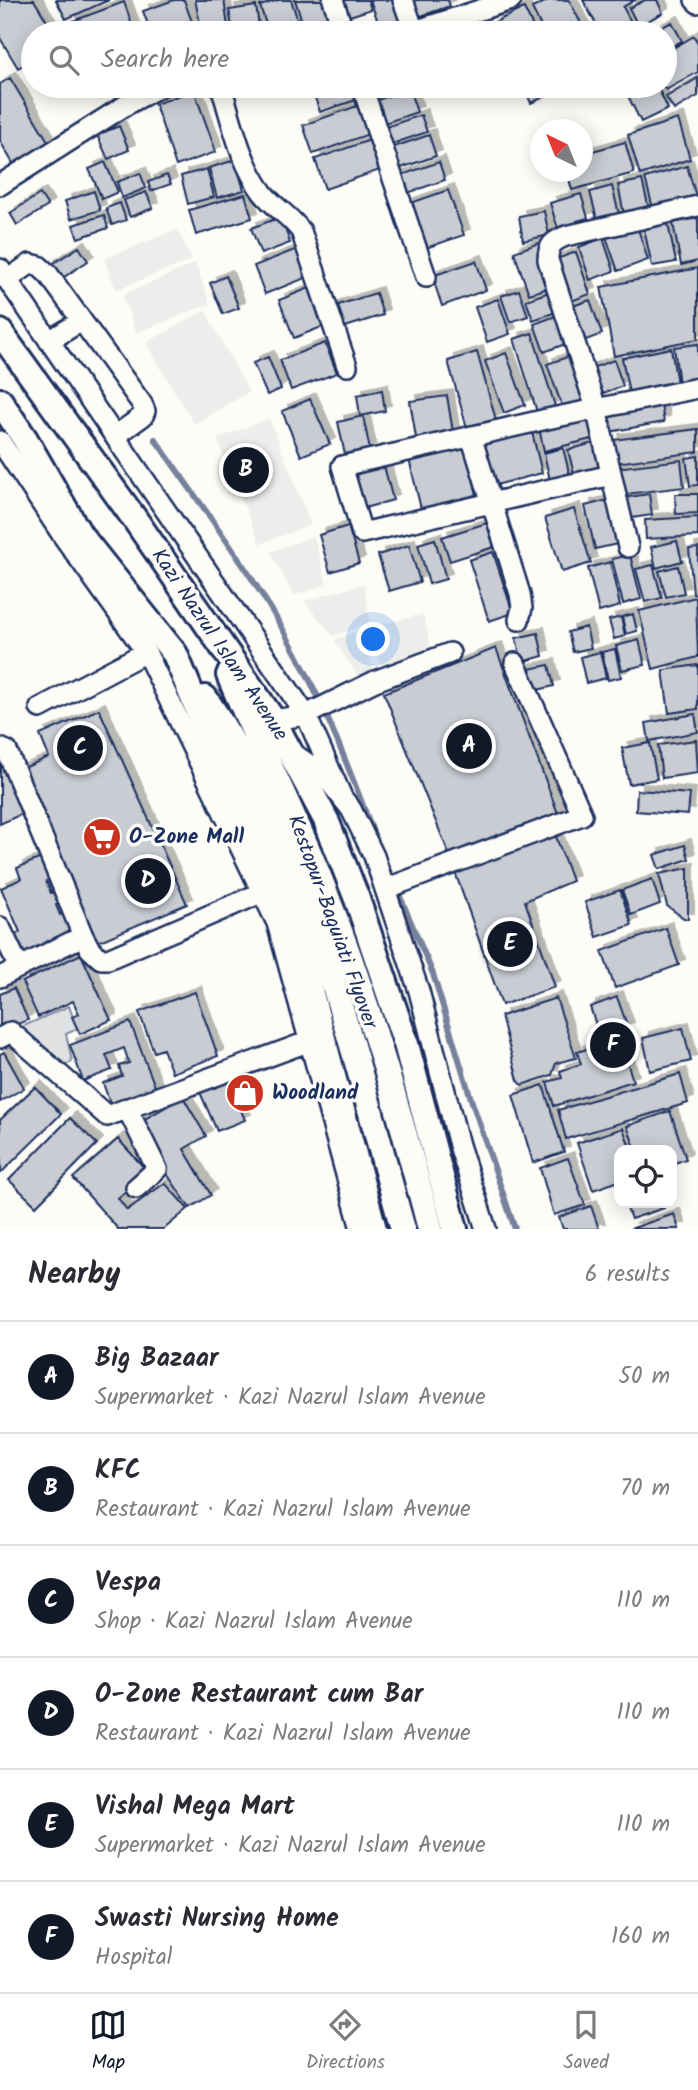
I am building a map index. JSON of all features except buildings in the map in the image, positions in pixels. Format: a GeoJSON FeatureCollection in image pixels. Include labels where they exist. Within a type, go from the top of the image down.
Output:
{"type":"FeatureCollection","features":[{"type":"Feature","properties":{"kind":"main road","name":"Kazi Nazrul Islam Avenue"},"geometry":{"type":"LineString","coordinates":[[0,332],[273,720],[326,820],[406,1044],[455,1229]]}},
{"type":"Feature","properties":{"kind":"main road","name":"Kazi Nazrul Islam Avenue"},"geometry":{"type":"LineString","coordinates":[[0,401],[80,535],[175,654],[214,749],[289,912],[374,1229]]}},
{"type":"Feature","properties":{"kind":"main road","name":"Kestopur-Baguiati Flyover"},"geometry":{"type":"LineString","coordinates":[[208,624],[289,833],[359,981],[429,1229]]}},
{"type":"Feature","properties":{"kind":"main road","name":"Kestopur-Baguiati Flyover"},"geometry":{"type":"LineString","coordinates":[[175,654],[289,833],[303,897],[404,1229]]}},
{"type":"Feature","properties":{"kind":"street"},"geometry":{"type":"LineString","coordinates":[[333,0],[340,21]]}},
{"type":"Feature","properties":{"kind":"street"},"geometry":{"type":"LineString","coordinates":[[403,0],[408,21]]}},
{"type":"Feature","properties":{"kind":"street"},"geometry":{"type":"LineString","coordinates":[[445,21],[511,0]]}},
{"type":"Feature","properties":{"kind":"street"},"geometry":{"type":"LineString","coordinates":[[0,185],[141,98]]}},
{"type":"Feature","properties":{"kind":"street"},"geometry":{"type":"LineString","coordinates":[[225,98],[253,180],[265,196],[294,220],[301,231],[347,366]]}},
{"type":"Feature","properties":{"kind":"street"},"geometry":{"type":"LineString","coordinates":[[366,98],[426,277]]}},
{"type":"Feature","properties":{"kind":"street"},"geometry":{"type":"LineString","coordinates":[[628,547],[596,408],[548,260],[548,250],[553,241],[566,236],[698,206]]}},
{"type":"Feature","properties":{"kind":"street"},"geometry":{"type":"LineString","coordinates":[[115,436],[143,416],[145,411],[48,274],[39,266],[30,264],[4,274],[306,715],[342,797]]}},
{"type":"Feature","properties":{"kind":"street"},"geometry":{"type":"LineString","coordinates":[[49,341],[81,321]]}},
{"type":"Feature","properties":{"kind":"street"},"geometry":{"type":"LineString","coordinates":[[611,475],[362,533],[342,466],[596,408],[698,388]]}},
{"type":"Feature","properties":{"kind":"street"},"geometry":{"type":"LineString","coordinates":[[471,436],[520,594],[522,608],[519,620]]}},
{"type":"Feature","properties":{"kind":"street"},"geometry":{"type":"LineString","coordinates":[[0,442],[146,652],[263,891],[277,923],[361,1229]]}},
{"type":"Feature","properties":{"kind":"street"},"geometry":{"type":"LineString","coordinates":[[40,708],[146,652]]}},
{"type":"Feature","properties":{"kind":"street"},"geometry":{"type":"LineString","coordinates":[[273,720],[306,715],[374,681],[450,653]]}},
{"type":"Feature","properties":{"kind":"street"},"geometry":{"type":"LineString","coordinates":[[385,889],[582,815],[515,663]]}},
{"type":"Feature","properties":{"kind":"street"},"geometry":{"type":"LineString","coordinates":[[0,748],[7,751],[83,936],[95,955],[101,959],[263,891]]}},
{"type":"Feature","properties":{"kind":"street"},"geometry":{"type":"LineString","coordinates":[[289,751],[325,776],[342,797],[351,809],[374,856],[419,991],[458,1145],[486,1229]]}},
{"type":"Feature","properties":{"kind":"street"},"geometry":{"type":"LineString","coordinates":[[0,928],[19,967]]}},
{"type":"Feature","properties":{"kind":"street"},"geometry":{"type":"LineString","coordinates":[[0,977],[83,936]]}},
{"type":"Feature","properties":{"kind":"street"},"geometry":{"type":"LineString","coordinates":[[0,1038],[12,1032],[107,1116],[310,1041]]}},
{"type":"Feature","properties":{"kind":"street"},"geometry":{"type":"LineString","coordinates":[[127,1108],[157,1169],[135,1188]]}},
{"type":"Feature","properties":{"kind":"shaded area"},"geometry":{"type":"Polygon","coordinates":[[[177,229],[192,260],[116,290],[104,259],[177,229]]]}},
{"type":"Feature","properties":{"kind":"shaded area"},"geometry":{"type":"Polygon","coordinates":[[[196,263],[210,304],[136,333],[122,295],[196,263]]]}},
{"type":"Feature","properties":{"kind":"shaded area"},"geometry":{"type":"Polygon","coordinates":[[[205,310],[249,392],[194,424],[146,343],[205,310]]]}},
{"type":"Feature","properties":{"kind":"shaded area"},"geometry":{"type":"Polygon","coordinates":[[[269,418],[311,525],[260,544],[240,496],[249,493],[246,484],[236,486],[217,439],[269,418]]]}},
{"type":"Feature","properties":{"kind":"shaded area"},"geometry":{"type":"Polygon","coordinates":[[[314,536],[327,585],[294,595],[270,552],[314,536]]]}},
{"type":"Feature","properties":{"kind":"shaded area"},"geometry":{"type":"Polygon","coordinates":[[[364,584],[370,623],[333,636],[304,601],[364,584]]]}},
{"type":"Feature","properties":{"kind":"shaded area"},"geometry":{"type":"Polygon","coordinates":[[[423,614],[433,655],[383,673],[370,627],[423,614]]]}},
{"type":"Feature","properties":{"kind":"shaded area"},"geometry":{"type":"Polygon","coordinates":[[[361,630],[373,667],[368,678],[360,679],[334,640],[361,630]]]}},
{"type":"Feature","properties":{"kind":"shaded area"},"geometry":{"type":"Polygon","coordinates":[[[69,1006],[77,1029],[66,1034],[72,1061],[63,1067],[19,1028],[69,1006]]]}},
{"type":"Feature","properties":{"kind":"waterway"},"geometry":{"type":"LineString","coordinates":[[155,439],[247,571],[296,653],[329,722],[376,840]]}},
{"type":"Feature","properties":{"kind":"waterway"},"geometry":{"type":"LineString","coordinates":[[387,866],[433,974],[515,1229]]}},
{"type":"Feature","properties":{"kind":"place","name":"KFC"},"geometry":{"type":"Point","coordinates":[246,470]}},
{"type":"Feature","properties":{"kind":"place","name":"Big Bazaar"},"geometry":{"type":"Point","coordinates":[469,746]}},
{"type":"Feature","properties":{"kind":"place","name":"Vespa"},"geometry":{"type":"Point","coordinates":[80,748]}},
{"type":"Feature","properties":{"kind":"place","name":"O-Zone Mall"},"geometry":{"type":"Point","coordinates":[102,837]}},
{"type":"Feature","properties":{"kind":"place","name":"O-Zone Restaurant cum Bar"},"geometry":{"type":"Point","coordinates":[148,881]}},
{"type":"Feature","properties":{"kind":"place","name":"Vishal Mega Mart"},"geometry":{"type":"Point","coordinates":[510,944]}},
{"type":"Feature","properties":{"kind":"place","name":"Swasti Nursing Home"},"geometry":{"type":"Point","coordinates":[613,1045]}},
{"type":"Feature","properties":{"kind":"place","name":"Woodland"},"geometry":{"type":"Point","coordinates":[245,1093]}}]}
